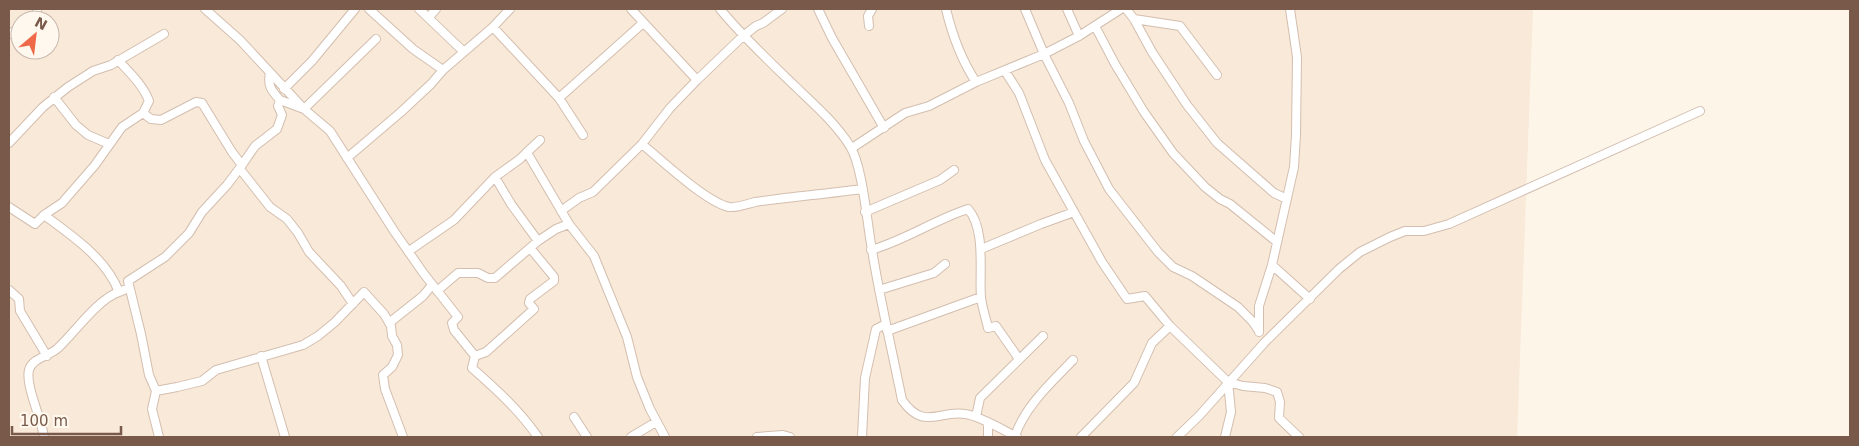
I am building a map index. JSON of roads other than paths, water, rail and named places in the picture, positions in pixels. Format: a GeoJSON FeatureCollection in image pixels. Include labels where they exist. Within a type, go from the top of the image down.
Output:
{"type":"FeatureCollection","features":[{"type":"Feature","properties":{"kind":"street"},"geometry":{"type":"LineString","coordinates":[[205,9],[240,40],[304,109],[330,131],[394,231],[434,288],[458,317],[452,323],[454,330],[475,356]]}},
{"type":"Feature","properties":{"kind":"street"},"geometry":{"type":"LineString","coordinates":[[284,89],[312,61],[355,9]]}},
{"type":"Feature","properties":{"kind":"street"},"geometry":{"type":"LineString","coordinates":[[369,9],[413,49],[443,70]]}},
{"type":"Feature","properties":{"kind":"street"},"geometry":{"type":"LineString","coordinates":[[419,9],[464,52]]}},
{"type":"Feature","properties":{"kind":"street"},"geometry":{"type":"LineString","coordinates":[[429,17],[436,9]]}},
{"type":"Feature","properties":{"kind":"street"},"geometry":{"type":"LineString","coordinates":[[347,158],[432,84],[443,70],[510,9]]}},
{"type":"Feature","properties":{"kind":"street"},"geometry":{"type":"LineString","coordinates":[[631,9],[697,80]]}},
{"type":"Feature","properties":{"kind":"street"},"geometry":{"type":"LineString","coordinates":[[720,9],[743,36],[815,104],[852,148],[859,171],[879,290],[902,400],[908,408],[914,413],[931,418],[959,414],[976,417],[1016,437],[1018,426],[1040,396],[1073,360]]}},
{"type":"Feature","properties":{"kind":"street"},"geometry":{"type":"LineString","coordinates":[[562,211],[579,198],[593,192],[642,144],[670,108],[697,80],[743,36],[756,26],[763,24],[782,9]]}},
{"type":"Feature","properties":{"kind":"street"},"geometry":{"type":"LineString","coordinates":[[818,9],[836,46],[884,128]]}},
{"type":"Feature","properties":{"kind":"street"},"geometry":{"type":"LineString","coordinates":[[869,26],[868,16],[872,9]]}},
{"type":"Feature","properties":{"kind":"street"},"geometry":{"type":"LineString","coordinates":[[946,9],[948,21],[969,72],[976,82]]}},
{"type":"Feature","properties":{"kind":"street"},"geometry":{"type":"LineString","coordinates":[[1025,9],[1084,140],[1109,189],[1158,252],[1173,267],[1192,276],[1238,307],[1252,321],[1265,342]]}},
{"type":"Feature","properties":{"kind":"street"},"geometry":{"type":"LineString","coordinates":[[1067,9],[1079,36]]}},
{"type":"Feature","properties":{"kind":"street"},"geometry":{"type":"LineString","coordinates":[[852,148],[905,113],[928,106],[976,82],[1044,54],[1079,36],[1121,9]]}},
{"type":"Feature","properties":{"kind":"street"},"geometry":{"type":"LineString","coordinates":[[1126,9],[1187,105],[1217,143],[1274,193],[1287,199]]}},
{"type":"Feature","properties":{"kind":"street"},"geometry":{"type":"LineString","coordinates":[[1259,332],[1259,306],[1272,265],[1294,167],[1297,57],[1290,9]]}},
{"type":"Feature","properties":{"kind":"street"},"geometry":{"type":"LineString","coordinates":[[1134,19],[1180,26],[1217,75]]}},
{"type":"Feature","properties":{"kind":"street"},"geometry":{"type":"LineString","coordinates":[[559,98],[643,23]]}},
{"type":"Feature","properties":{"kind":"street"},"geometry":{"type":"LineString","coordinates":[[1095,26],[1144,112],[1173,154],[1205,187],[1230,204],[1277,242]]}},
{"type":"Feature","properties":{"kind":"street"},"geometry":{"type":"LineString","coordinates":[[492,27],[559,98],[583,135]]}},
{"type":"Feature","properties":{"kind":"street"},"geometry":{"type":"LineString","coordinates":[[9,143],[54,97],[93,71],[111,65],[164,34]]}},
{"type":"Feature","properties":{"kind":"street"},"geometry":{"type":"LineString","coordinates":[[304,109],[376,39]]}},
{"type":"Feature","properties":{"kind":"street"},"geometry":{"type":"LineString","coordinates":[[9,207],[35,224],[44,215],[62,203],[95,165],[122,127],[143,113],[149,101],[137,80],[118,60]]}},
{"type":"Feature","properties":{"kind":"street"},"geometry":{"type":"LineString","coordinates":[[1005,71],[1019,93],[1045,160],[1102,262],[1127,299],[1145,296],[1170,326],[1228,382],[1278,392],[1280,402],[1279,418],[1299,437]]}},
{"type":"Feature","properties":{"kind":"street"},"geometry":{"type":"LineString","coordinates":[[270,73],[268,81],[272,91],[280,100],[304,109]]}},
{"type":"Feature","properties":{"kind":"street"},"geometry":{"type":"LineString","coordinates":[[54,97],[76,125],[88,135],[109,144]]}},
{"type":"Feature","properties":{"kind":"street"},"geometry":{"type":"LineString","coordinates":[[44,437],[29,381],[29,371],[33,362],[47,356],[60,347],[78,326],[111,294],[120,292],[165,257],[189,233],[202,212],[241,167],[255,146],[277,129],[282,115],[278,106],[280,100]]}},
{"type":"Feature","properties":{"kind":"street"},"geometry":{"type":"LineString","coordinates":[[143,113],[151,120],[161,120],[196,102],[202,103],[241,167],[270,206],[287,219],[309,252],[341,286],[353,304]]}},
{"type":"Feature","properties":{"kind":"street"},"geometry":{"type":"LineString","coordinates":[[1176,437],[1199,416],[1265,342],[1360,252],[1390,237],[1405,232],[1424,231],[1449,224],[1700,111]]}},
{"type":"Feature","properties":{"kind":"street"},"geometry":{"type":"LineString","coordinates":[[408,251],[454,220],[495,177],[520,159],[540,140]]}},
{"type":"Feature","properties":{"kind":"street"},"geometry":{"type":"LineString","coordinates":[[642,144],[717,203],[727,206],[733,207],[754,202],[862,189]]}},
{"type":"Feature","properties":{"kind":"street"},"geometry":{"type":"LineString","coordinates":[[526,153],[569,224],[594,256],[627,337],[637,377],[664,437]]}},
{"type":"Feature","properties":{"kind":"street"},"geometry":{"type":"LineString","coordinates":[[865,212],[940,180],[954,170]]}},
{"type":"Feature","properties":{"kind":"street"},"geometry":{"type":"LineString","coordinates":[[495,177],[511,204],[538,241]]}},
{"type":"Feature","properties":{"kind":"street"},"geometry":{"type":"LineString","coordinates":[[872,250],[893,244],[940,220],[968,209],[973,214],[981,249],[981,297],[988,328],[996,326],[1019,359]]}},
{"type":"Feature","properties":{"kind":"street"},"geometry":{"type":"LineString","coordinates":[[981,249],[1074,212]]}},
{"type":"Feature","properties":{"kind":"street"},"geometry":{"type":"LineString","coordinates":[[44,215],[96,257],[114,280],[120,292]]}},
{"type":"Feature","properties":{"kind":"street"},"geometry":{"type":"LineString","coordinates":[[389,323],[434,288],[458,273],[478,273],[488,278],[495,278],[531,250],[538,241],[556,229],[569,224]]}},
{"type":"Feature","properties":{"kind":"street"},"geometry":{"type":"LineString","coordinates":[[531,250],[554,277],[554,281],[530,299],[529,303],[534,309],[486,352],[475,356],[472,368],[517,409],[538,437]]}},
{"type":"Feature","properties":{"kind":"street"},"geometry":{"type":"LineString","coordinates":[[879,290],[934,273],[945,264]]}},
{"type":"Feature","properties":{"kind":"street"},"geometry":{"type":"LineString","coordinates":[[1272,265],[1310,299]]}},
{"type":"Feature","properties":{"kind":"street"},"geometry":{"type":"LineString","coordinates":[[114,280],[128,285]]}},
{"type":"Feature","properties":{"kind":"street"},"geometry":{"type":"LineString","coordinates":[[128,285],[142,334],[149,375],[156,391],[152,409],[159,437]]}},
{"type":"Feature","properties":{"kind":"street"},"geometry":{"type":"LineString","coordinates":[[9,290],[19,299],[20,311],[47,356]]}},
{"type":"Feature","properties":{"kind":"street"},"geometry":{"type":"LineString","coordinates":[[156,391],[177,388],[202,380],[216,370],[303,345],[318,336],[364,292],[384,314],[397,345],[398,355],[392,367],[383,375],[385,389],[403,437]]}},
{"type":"Feature","properties":{"kind":"street"},"geometry":{"type":"LineString","coordinates":[[862,437],[865,378],[876,328],[887,327],[981,297]]}},
{"type":"Feature","properties":{"kind":"street"},"geometry":{"type":"LineString","coordinates":[[1081,437],[1134,383],[1152,343],[1170,326]]}},
{"type":"Feature","properties":{"kind":"street"},"geometry":{"type":"LineString","coordinates":[[976,417],[980,398],[1043,336]]}},
{"type":"Feature","properties":{"kind":"street"},"geometry":{"type":"LineString","coordinates":[[262,356],[285,437]]}},
{"type":"Feature","properties":{"kind":"street"},"geometry":{"type":"LineString","coordinates":[[1224,437],[1231,412],[1228,382]]}},
{"type":"Feature","properties":{"kind":"street"},"geometry":{"type":"LineString","coordinates":[[574,417],[587,437]]}},
{"type":"Feature","properties":{"kind":"street"},"geometry":{"type":"LineString","coordinates":[[631,437],[656,422]]}},
{"type":"Feature","properties":{"kind":"street"},"geometry":{"type":"LineString","coordinates":[[988,422],[988,437]]}},
{"type":"Feature","properties":{"kind":"street"},"geometry":{"type":"LineString","coordinates":[[757,437],[790,437]]}}]}
